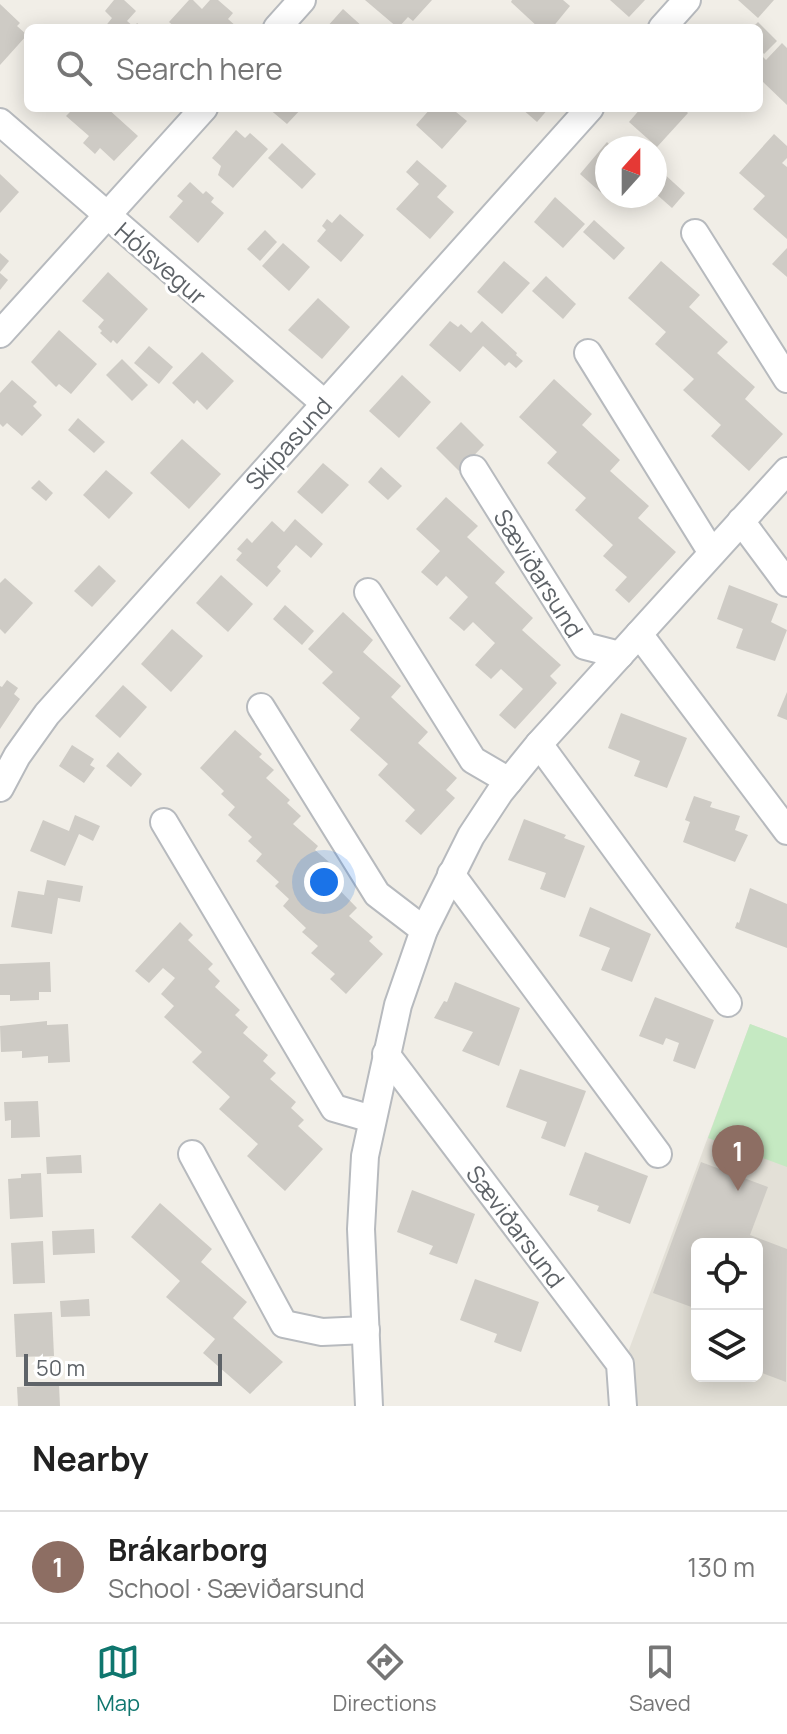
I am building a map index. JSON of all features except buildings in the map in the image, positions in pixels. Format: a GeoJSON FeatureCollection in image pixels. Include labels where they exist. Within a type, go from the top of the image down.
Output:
{"type":"FeatureCollection","features":[{"type":"Feature","properties":{"kind":"street"},"geometry":{"type":"LineString","coordinates":[[281,24],[302,0]]}},
{"type":"Feature","properties":{"kind":"street"},"geometry":{"type":"LineString","coordinates":[[666,24],[687,0]]}},
{"type":"Feature","properties":{"kind":"street"},"geometry":{"type":"LineString","coordinates":[[0,334],[200,112]]}},
{"type":"Feature","properties":{"kind":"street","name":"Skipasund"},"geometry":{"type":"LineString","coordinates":[[0,788],[17,756],[47,714],[586,112]]}},
{"type":"Feature","properties":{"kind":"street","name":"Hólsvegur"},"geometry":{"type":"LineString","coordinates":[[0,122],[324,403]]}},
{"type":"Feature","properties":{"kind":"street"},"geometry":{"type":"LineString","coordinates":[[695,233],[787,379]]}},
{"type":"Feature","properties":{"kind":"street"},"geometry":{"type":"LineString","coordinates":[[588,353],[712,553]]}},
{"type":"Feature","properties":{"kind":"street","name":"Sæviðarsund"},"geometry":{"type":"LineString","coordinates":[[474,469],[585,646],[620,655]]}},
{"type":"Feature","properties":{"kind":"street"},"geometry":{"type":"LineString","coordinates":[[369,1406],[361,1229],[365,1156],[398,1005],[424,930],[471,836],[509,781],[787,471]]}},
{"type":"Feature","properties":{"kind":"street"},"geometry":{"type":"LineString","coordinates":[[741,521],[787,583]]}},
{"type":"Feature","properties":{"kind":"street"},"geometry":{"type":"LineString","coordinates":[[368,592],[473,760],[509,781]]}},
{"type":"Feature","properties":{"kind":"street"},"geometry":{"type":"LineString","coordinates":[[639,634],[787,831]]}},
{"type":"Feature","properties":{"kind":"street"},"geometry":{"type":"LineString","coordinates":[[261,707],[377,894],[424,930]]}},
{"type":"Feature","properties":{"kind":"street"},"geometry":{"type":"LineString","coordinates":[[539,744],[728,1003]]}},
{"type":"Feature","properties":{"kind":"street"},"geometry":{"type":"LineString","coordinates":[[164,822],[334,1108],[372,1119]]}},
{"type":"Feature","properties":{"kind":"street"},"geometry":{"type":"LineString","coordinates":[[451,874],[658,1154]]}},
{"type":"Feature","properties":{"kind":"street","name":"Sæviðarsund"},"geometry":{"type":"LineString","coordinates":[[386,1054],[620,1364],[623,1406]]}},
{"type":"Feature","properties":{"kind":"street"},"geometry":{"type":"LineString","coordinates":[[192,1154],[284,1324],[322,1332],[366,1330]]}},
{"type":"Feature","properties":{"kind":"shaded area"},"geometry":{"type":"Polygon","coordinates":[[[750,1024],[787,1038],[787,1406],[608,1406],[750,1024]]]}},
{"type":"Feature","properties":{"kind":"green space"},"geometry":{"type":"Polygon","coordinates":[[[750,1024],[787,1038],[787,1167],[708,1138],[750,1024]]]}},
{"type":"Feature","properties":{"kind":"place","name":"Brákarborg"},"geometry":{"type":"Point","coordinates":[738,1191]}}]}
